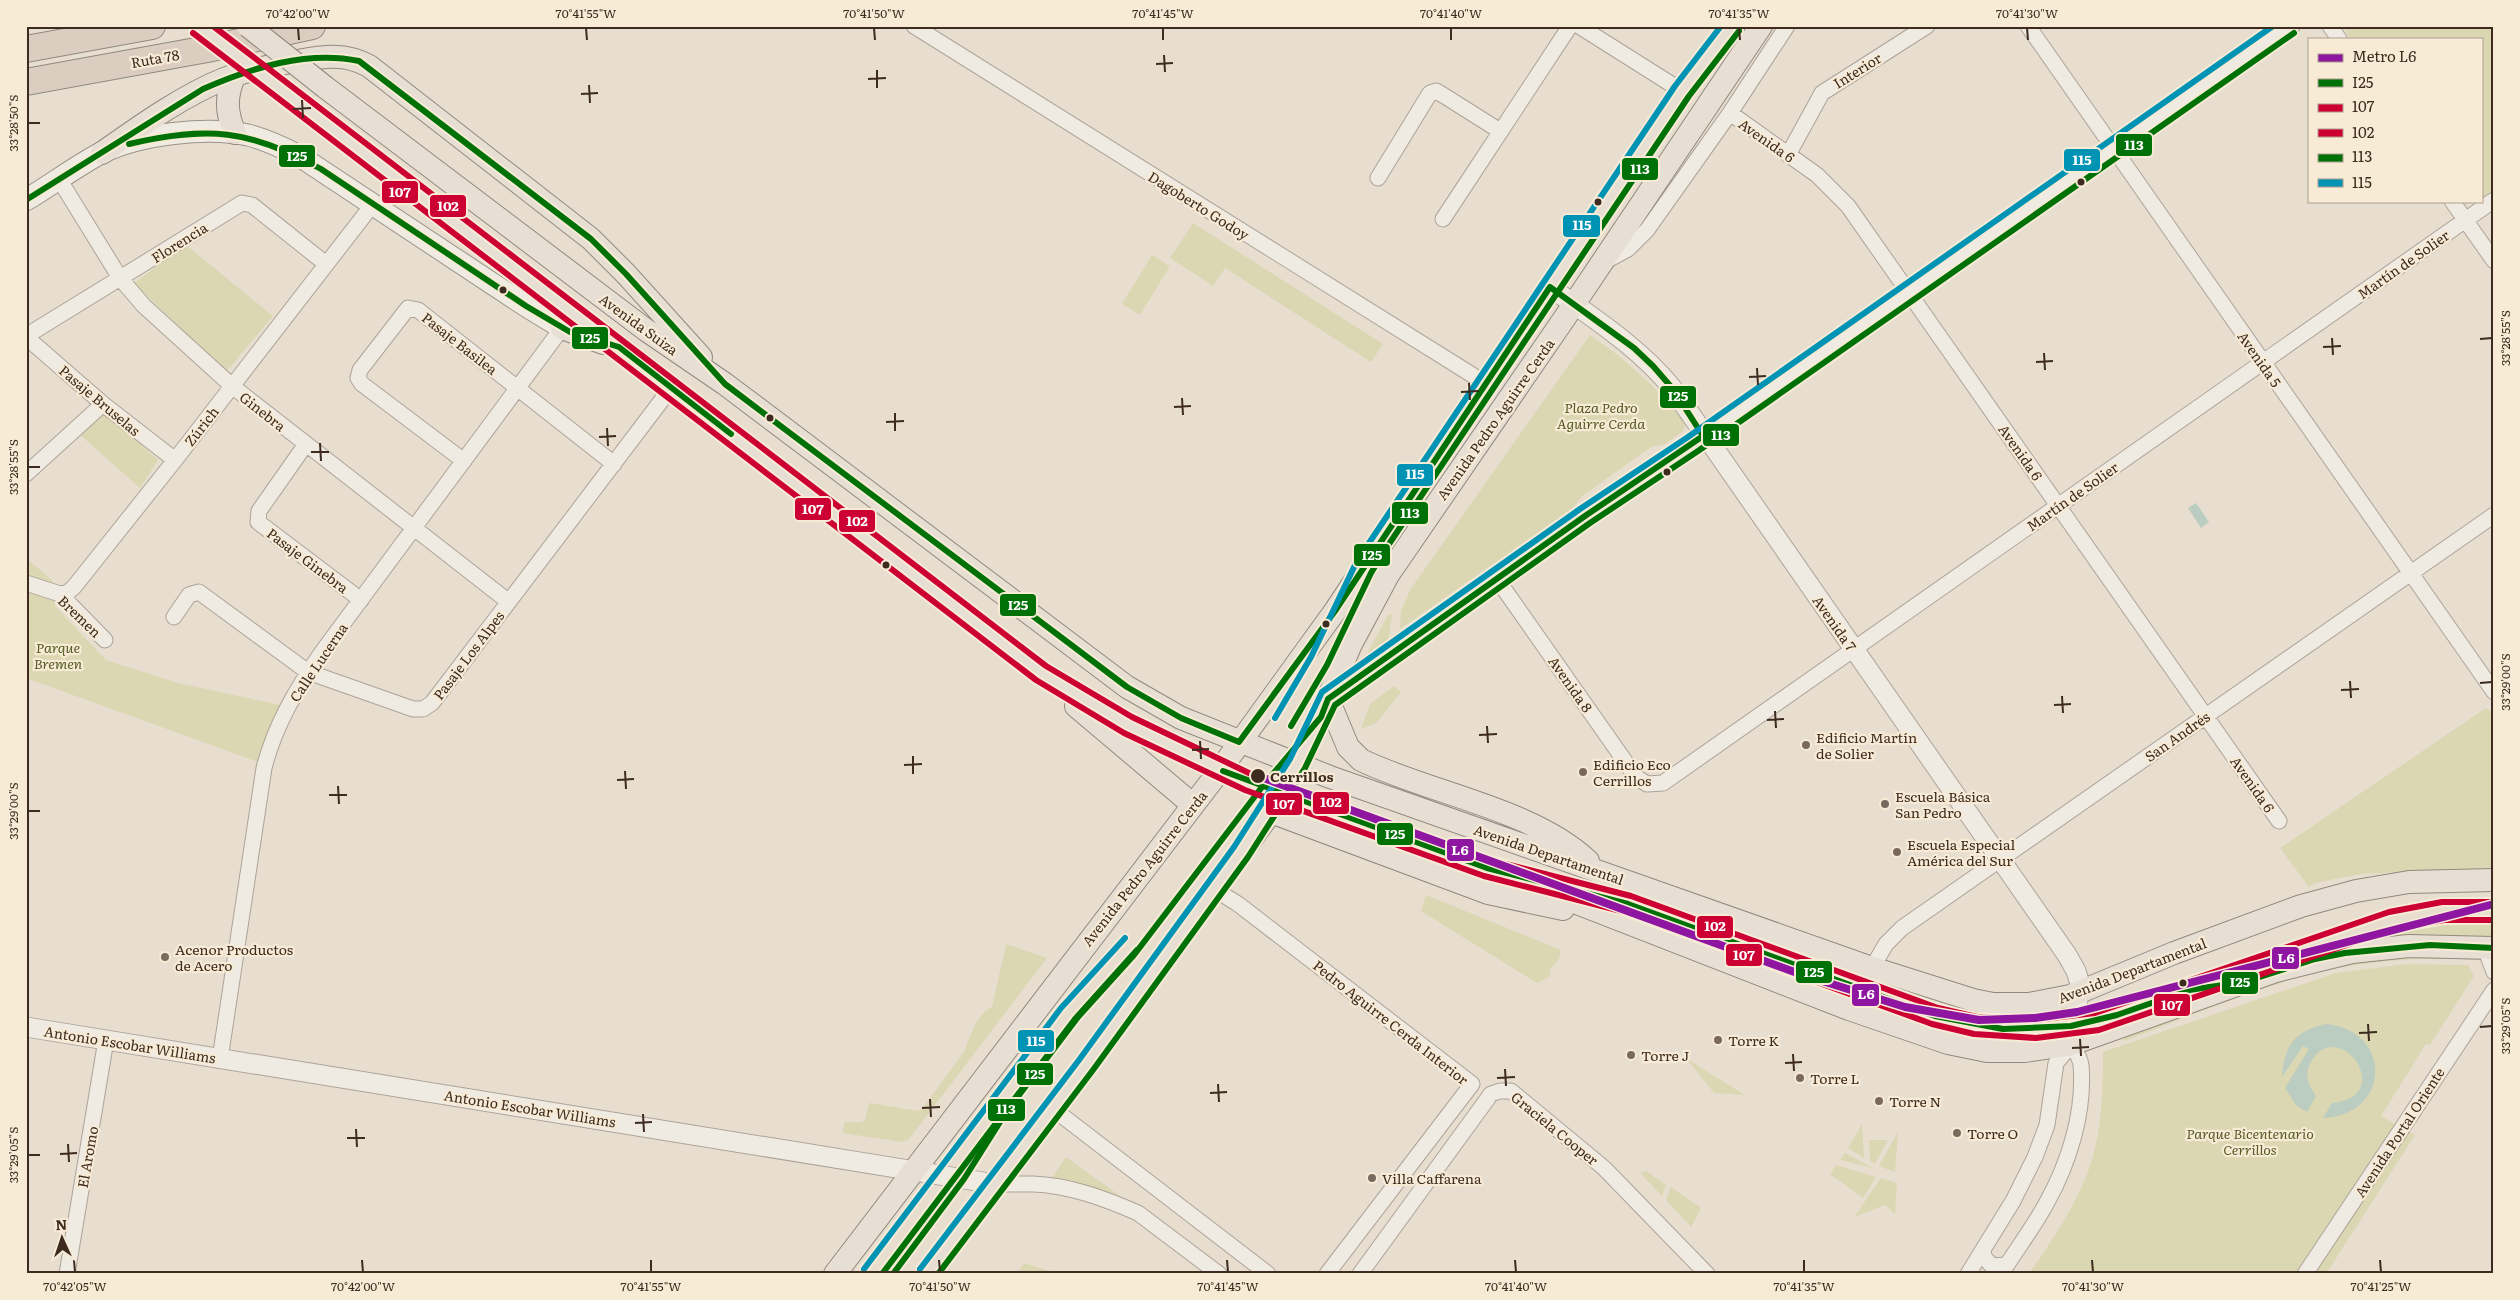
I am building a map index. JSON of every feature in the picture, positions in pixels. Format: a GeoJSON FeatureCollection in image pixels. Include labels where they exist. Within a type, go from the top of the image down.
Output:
{"type":"FeatureCollection","features":[{"type":"Feature","properties":{"kind":"highway"},"geometry":{"type":"LineString","coordinates":[[26,49],[152,26]]}},
{"type":"Feature","properties":{"kind":"highway","name":"Ruta 78"},"geometry":{"type":"LineString","coordinates":[[26,82],[207,49],[312,26]]}},
{"type":"Feature","properties":{"kind":"main road"},"geometry":{"type":"LineString","coordinates":[[198,26],[619,347],[1041,673],[1090,719],[1193,805]]}},
{"type":"Feature","properties":{"kind":"main road","name":"Avenida Suiza"},"geometry":{"type":"LineString","coordinates":[[248,26],[646,330],[725,384],[1127,688],[1181,718],[1265,752]]}},
{"type":"Feature","properties":{"kind":"main road","name":"Avenida Pedro Aguirre Cerda"},"geometry":{"type":"LineString","coordinates":[[927,1274],[1052,1108],[1276,803],[1297,765],[1351,644],[1388,575],[1602,263],[1761,26]]}},
{"type":"Feature","properties":{"kind":"main road"},"geometry":{"type":"LineString","coordinates":[[1600,872],[1568,845],[1537,828],[1361,760],[1348,747],[1328,699],[2289,26]]}},
{"type":"Feature","properties":{"kind":"main road","name":"Avenida Pedro Aguirre Cerda"},"geometry":{"type":"LineString","coordinates":[[835,1274],[1220,770],[1335,611],[1485,383],[1682,92],[1729,28]]}},
{"type":"Feature","properties":{"kind":"main road"},"geometry":{"type":"LineString","coordinates":[[26,200],[202,89],[235,75],[289,62],[330,56],[350,58],[369,66],[590,239],[626,274],[725,384]]}},
{"type":"Feature","properties":{"kind":"main road"},"geometry":{"type":"LineString","coordinates":[[235,75],[228,91],[227,108],[235,133]]}},
{"type":"Feature","properties":{"kind":"main road"},"geometry":{"type":"LineString","coordinates":[[102,153],[126,144],[175,134],[235,133],[259,138],[288,150],[562,328],[619,347]]}},
{"type":"Feature","properties":{"kind":"main road"},"geometry":{"type":"LineString","coordinates":[[1041,673],[1128,725],[1220,770],[1276,803],[1488,893],[1532,904],[1602,914],[1849,1009],[1948,1043],[1976,1049],[2011,1052],[2072,1044],[2324,957],[2370,949],[2409,946],[2489,947]]}},
{"type":"Feature","properties":{"kind":"main road","name":"Avenida Departamental"},"geometry":{"type":"LineString","coordinates":[[1265,752],[1297,765],[1872,968],[1973,1000],[1993,1004],[2046,1002],[2080,992],[2174,952],[2328,898],[2409,882],[2494,880]]}},
{"type":"Feature","properties":{"kind":"street","name":"Dagoberto Godoy"},"geometry":{"type":"LineString","coordinates":[[914,26],[1485,383]]}},
{"type":"Feature","properties":{"kind":"street"},"geometry":{"type":"LineString","coordinates":[[1443,219],[1570,26]]}},
{"type":"Feature","properties":{"kind":"street"},"geometry":{"type":"LineString","coordinates":[[1579,26],[1682,92]]}},
{"type":"Feature","properties":{"kind":"street","name":"Avenida Pedro Aguirre Cerda"},"geometry":{"type":"LineString","coordinates":[[1602,263],[1628,249],[1642,237],[1730,114],[1787,26]]}},
{"type":"Feature","properties":{"kind":"street","name":"Interior"},"geometry":{"type":"LineString","coordinates":[[1788,155],[1822,93],[1927,26]]}},
{"type":"Feature","properties":{"kind":"street","name":"Avenida 5"},"geometry":{"type":"LineString","coordinates":[[2028,26],[2494,692]]}},
{"type":"Feature","properties":{"kind":"street"},"geometry":{"type":"LineString","coordinates":[[2330,26],[2338,38]]}},
{"type":"Feature","properties":{"kind":"street"},"geometry":{"type":"LineString","coordinates":[[1378,178],[1430,93],[1436,92],[1443,95],[1500,132]]}},
{"type":"Feature","properties":{"kind":"street","name":"Avenida 6"},"geometry":{"type":"LineString","coordinates":[[1730,114],[1833,189],[1848,206],[2279,822]]}},
{"type":"Feature","properties":{"kind":"street","name":"Ginebra"},"geometry":{"type":"LineString","coordinates":[[59,180],[120,278],[144,306],[232,386],[509,602]]}},
{"type":"Feature","properties":{"kind":"street","name":"Martín de Solier"},"geometry":{"type":"LineString","coordinates":[[1647,784],[1663,783],[2494,200]]}},
{"type":"Feature","properties":{"kind":"street"},"geometry":{"type":"LineString","coordinates":[[2453,202],[2494,261]]}},
{"type":"Feature","properties":{"kind":"street","name":"Florencia"},"geometry":{"type":"LineString","coordinates":[[26,336],[245,203],[252,205],[326,264]]}},
{"type":"Feature","properties":{"kind":"street","name":"Zúrich"},"geometry":{"type":"LineString","coordinates":[[60,594],[68,592],[74,587],[373,204]]}},
{"type":"Feature","properties":{"kind":"street","name":"Avenida 7"},"geometry":{"type":"LineString","coordinates":[[1550,287],[1634,348],[1653,366],[1676,394],[2067,955],[2079,978],[2080,992]]}},
{"type":"Feature","properties":{"kind":"street","name":"Pasaje Basilea"},"geometry":{"type":"LineString","coordinates":[[464,461],[362,384],[358,378],[360,370],[406,310],[415,308],[614,464]]}},
{"type":"Feature","properties":{"kind":"street","name":"Calle Lucerna"},"geometry":{"type":"LineString","coordinates":[[220,1059],[264,768],[278,726],[308,672],[562,328]]}},
{"type":"Feature","properties":{"kind":"street","name":"Pasaje Bruselas"},"geometry":{"type":"LineString","coordinates":[[26,336],[103,404],[175,460]]}},
{"type":"Feature","properties":{"kind":"street","name":"Pasaje Los Alpes"},"geometry":{"type":"LineString","coordinates":[[174,617],[189,596],[198,592],[308,672],[413,709],[423,709],[432,702],[671,388]]}},
{"type":"Feature","properties":{"kind":"street"},"geometry":{"type":"LineString","coordinates":[[26,474],[103,404]]}},
{"type":"Feature","properties":{"kind":"street","name":"Pasaje Ginebra"},"geometry":{"type":"LineString","coordinates":[[306,444],[259,511],[258,522],[361,600]]}},
{"type":"Feature","properties":{"kind":"street","name":"San Andrés"},"geometry":{"type":"LineString","coordinates":[[1872,968],[1880,952],[1893,936],[2494,515]]}},
{"type":"Feature","properties":{"kind":"street","name":"Avenida 8"},"geometry":{"type":"LineString","coordinates":[[1497,579],[1636,777],[1647,784]]}},
{"type":"Feature","properties":{"kind":"street","name":"Bremen"},"geometry":{"type":"LineString","coordinates":[[26,584],[60,594],[105,640]]}},
{"type":"Feature","properties":{"kind":"street","name":"Pedro Aguirre Cerda Interior"},"geometry":{"type":"LineString","coordinates":[[1214,889],[1238,904],[1472,1084],[1327,1274]]}},
{"type":"Feature","properties":{"kind":"street"},"geometry":{"type":"LineString","coordinates":[[2489,947],[2494,972]]}},
{"type":"Feature","properties":{"kind":"street","name":"Avenida Portal Oriente"},"geometry":{"type":"LineString","coordinates":[[2305,1274],[2494,990]]}},
{"type":"Feature","properties":{"kind":"street"},"geometry":{"type":"LineString","coordinates":[[1968,1274],[2013,1201],[2035,1157],[2047,1125],[2056,1063],[2072,1044],[2080,992]]}},
{"type":"Feature","properties":{"kind":"street","name":"Antonio Escobar Williams"},"geometry":{"type":"LineString","coordinates":[[26,1027],[994,1184],[1034,1184],[1054,1187],[1097,1197],[1138,1213],[1218,1274]]}},
{"type":"Feature","properties":{"kind":"street","name":"El Aromo"},"geometry":{"type":"LineString","coordinates":[[67,1274],[106,1040]]}},
{"type":"Feature","properties":{"kind":"street"},"geometry":{"type":"LineString","coordinates":[[1983,1250],[1984,1257],[1992,1266],[2004,1269],[2046,1205],[2057,1184],[2072,1140],[2080,1101],[2081,1063],[2072,1044]]}},
{"type":"Feature","properties":{"kind":"street","name":"Graciela Cooper"},"geometry":{"type":"LineString","coordinates":[[1360,1274],[1491,1094],[1500,1091],[1510,1091],[1604,1168],[1707,1274]]}},
{"type":"Feature","properties":{"kind":"street"},"geometry":{"type":"LineString","coordinates":[[1052,1108],[1268,1274]]}},
{"type":"Feature","properties":{"kind":"green space"},"geometry":{"type":"Polygon","coordinates":[[[2342,26],[2494,26],[2494,191],[2482,199],[2482,38],[2350,38],[2342,26]]]}},
{"type":"Feature","properties":{"kind":"green space"},"geometry":{"type":"Polygon","coordinates":[[[1193,223],[1383,344],[1371,362],[1225,268],[1213,286],[1170,258],[1193,223]]]}},
{"type":"Feature","properties":{"kind":"green space"},"geometry":{"type":"Polygon","coordinates":[[[186,245],[273,316],[226,372],[134,283],[186,245]]]}},
{"type":"Feature","properties":{"kind":"green space"},"geometry":{"type":"Polygon","coordinates":[[[1152,255],[1170,266],[1140,315],[1122,304],[1152,255]]]}},
{"type":"Feature","properties":{"kind":"green space","name":"Plaza Pedro Aguirre Cerda"},"geometry":{"type":"Polygon","coordinates":[[[1590,335],[1628,363],[1662,395],[1682,419],[1685,425],[1683,431],[1665,444],[1651,447],[1581,497],[1573,508],[1400,629],[1401,611],[1410,590],[1590,335]]]}},
{"type":"Feature","properties":{"kind":"green space"},"geometry":{"type":"Polygon","coordinates":[[[102,410],[158,460],[140,488],[78,433],[102,410]]]}},
{"type":"Feature","properties":{"kind":"green space","name":"Parque Bremen"},"geometry":{"type":"Polygon","coordinates":[[[26,558],[52,580],[55,606],[106,660],[178,683],[280,705],[260,750],[258,762],[26,678],[26,558]]]}},
{"type":"Feature","properties":{"kind":"green space"},"geometry":{"type":"Polygon","coordinates":[[[1392,614],[1388,641],[1367,654],[1388,615],[1392,614]]]}},
{"type":"Feature","properties":{"kind":"green space"},"geometry":{"type":"Polygon","coordinates":[[[1394,686],[1401,692],[1376,723],[1361,729],[1370,704],[1394,686]]]}},
{"type":"Feature","properties":{"kind":"green space"},"geometry":{"type":"Polygon","coordinates":[[[2486,708],[2494,714],[2494,868],[2361,874],[2315,883],[2309,887],[2280,848],[2486,708]]]}},
{"type":"Feature","properties":{"kind":"green space"},"geometry":{"type":"Polygon","coordinates":[[[1426,895],[1561,950],[1559,959],[1549,970],[1551,976],[1537,983],[1421,911],[1426,895]]]}},
{"type":"Feature","properties":{"kind":"green space"},"geometry":{"type":"Polygon","coordinates":[[[2467,918],[2494,919],[2494,939],[2326,949],[2331,944],[2381,930],[2432,921],[2467,918]]]}},
{"type":"Feature","properties":{"kind":"green space"},"geometry":{"type":"Polygon","coordinates":[[[1006,944],[1047,958],[909,1139],[902,1142],[842,1133],[845,1122],[861,1122],[865,1120],[869,1103],[918,1111],[922,1109],[965,1050],[982,1014],[992,1007],[1006,944]]]}},
{"type":"Feature","properties":{"kind":"green space"},"geometry":{"type":"Polygon","coordinates":[[[2469,954],[2479,960],[2426,959],[2391,961],[2355,965],[2311,974],[2230,1000],[2124,1041],[2123,1035],[2274,981],[2384,956],[2469,954]]]}},
{"type":"Feature","properties":{"kind":"green space","name":"Parque Bicentenario Cerrillos"},"geometry":{"type":"Polygon","coordinates":[[[2407,964],[2468,965],[2474,976],[2430,1045],[2426,1044],[2381,1116],[2415,1135],[2326,1274],[2029,1274],[2072,1206],[2091,1163],[2100,1122],[2103,1052],[2336,973],[2407,964]]]}},
{"type":"Feature","properties":{"kind":"green space"},"geometry":{"type":"Polygon","coordinates":[[[1687,1059],[1745,1095],[1714,1093],[1687,1059]]]}},
{"type":"Feature","properties":{"kind":"green space"},"geometry":{"type":"Polygon","coordinates":[[[1862,1124],[1864,1158],[1848,1148],[1862,1124]]]}},
{"type":"Feature","properties":{"kind":"green space"},"geometry":{"type":"Polygon","coordinates":[[[1898,1132],[1895,1172],[1879,1166],[1898,1132]]]}},
{"type":"Feature","properties":{"kind":"green space"},"geometry":{"type":"Polygon","coordinates":[[[1869,1140],[1888,1140],[1875,1164],[1870,1161],[1869,1140]]]}},
{"type":"Feature","properties":{"kind":"green space"},"geometry":{"type":"Polygon","coordinates":[[[1845,1153],[1873,1168],[1840,1160],[1845,1153]]]}},
{"type":"Feature","properties":{"kind":"green space"},"geometry":{"type":"Polygon","coordinates":[[[1066,1157],[1131,1204],[1051,1179],[1066,1157]]]}},
{"type":"Feature","properties":{"kind":"green space"},"geometry":{"type":"Polygon","coordinates":[[[1836,1165],[1876,1177],[1863,1198],[1830,1174],[1836,1165]]]}},
{"type":"Feature","properties":{"kind":"green space"},"geometry":{"type":"Polygon","coordinates":[[[1646,1171],[1666,1185],[1662,1196],[1640,1173],[1646,1171]]]}},
{"type":"Feature","properties":{"kind":"green space"},"geometry":{"type":"Polygon","coordinates":[[[1881,1178],[1897,1183],[1895,1214],[1885,1205],[1854,1217],[1881,1178]]]}},
{"type":"Feature","properties":{"kind":"green space"},"geometry":{"type":"Polygon","coordinates":[[[1671,1187],[1701,1208],[1691,1227],[1666,1200],[1671,1187]]]}},
{"type":"Feature","properties":{"kind":"green space"},"geometry":{"type":"Polygon","coordinates":[[[1024,1263],[1059,1274],[1017,1274],[1024,1263]]]}},
{"type":"Feature","properties":{"kind":"shaded area"},"geometry":{"type":"Polygon","coordinates":[[[2196,503],[2209,522],[2201,528],[2188,508],[2196,503]]]}},
{"type":"Feature","properties":{"kind":"shaded area"},"geometry":{"type":"Polygon","coordinates":[[[2327,1024],[2349,1030],[2364,1042],[2373,1056],[2375,1073],[2371,1089],[2361,1103],[2345,1113],[2323,1118],[2332,1103],[2352,1097],[2361,1087],[2362,1074],[2356,1061],[2346,1052],[2334,1047],[2321,1050],[2308,1068],[2308,1081],[2316,1096],[2307,1112],[2296,1105],[2285,1088],[2309,1049],[2303,1046],[2282,1077],[2285,1056],[2293,1041],[2307,1030],[2327,1024]]]}},
{"type":"Feature","properties":{"kind":"metro line","name":"L6"},"geometry":{"type":"LineString","coordinates":[[1258,776],[1800,974],[1905,1007],[1979,1020],[2035,1018],[2077,1012],[2494,904]]}},
{"type":"Feature","properties":{"kind":"transit line","name":"102"},"geometry":{"type":"LineString","coordinates":[[213,26],[1046,666],[1132,717],[1251,774],[1490,860],[1631,896],[1938,1008],[1977,1017],[2035,1020],[2095,1013],[2389,912],[2442,902],[2494,902]]}},
{"type":"Feature","properties":{"kind":"transit line","name":"115"},"geometry":{"type":"LineString","coordinates":[[1275,718],[1311,657],[1355,565],[1369,543],[1675,86],[1721,26]]}},
{"type":"Feature","properties":{"kind":"transit line","name":"115"},"geometry":{"type":"LineString","coordinates":[[920,1269],[1079,1060],[1234,847],[1290,759],[1322,692],[1580,509],[1688,437],[2273,26]]}},
{"type":"Feature","properties":{"kind":"transit line","name":"113"},"geometry":{"type":"LineString","coordinates":[[1291,726],[1327,665],[1371,573],[1383,553],[1689,96],[1739,31]]}},
{"type":"Feature","properties":{"kind":"transit line","name":"107"},"geometry":{"type":"LineString","coordinates":[[193,33],[1036,680],[1124,733],[1245,790],[1484,876],[1625,912],[1932,1024],[1974,1034],[2036,1038],[2099,1030],[2393,929],[2444,920],[2494,920]]}},
{"type":"Feature","properties":{"kind":"transit line","name":"113"},"geometry":{"type":"LineString","coordinates":[[938,1274],[1093,1070],[1248,857],[1305,768],[1335,705],[1590,523],[1698,451],[2294,33]]}},
{"type":"Feature","properties":{"kind":"transit line","name":"I25"},"geometry":{"type":"LineString","coordinates":[[26,200],[203,89],[221,81],[260,68],[299,59],[339,58],[359,61],[591,239],[626,274],[725,384],[1127,687],[1181,718],[1239,742],[1335,611],[1550,287],[1634,348],[1673,389],[1703,436],[1585,516],[1328,699],[1321,717],[1262,787],[1134,955],[1078,1017],[1007,1111],[964,1179],[893,1274]]}},
{"type":"Feature","properties":{"kind":"transit line","name":"I25"},"geometry":{"type":"LineString","coordinates":[[129,144],[157,138],[205,133],[250,139],[296,156],[321,169],[526,306],[570,332],[619,347],[731,434]]}},
{"type":"Feature","properties":{"kind":"transit line","name":"I25"},"geometry":{"type":"LineString","coordinates":[[1223,771],[1487,868],[1628,904],[1935,1016],[2003,1029],[2071,1026],[2117,1015],[2189,990],[2244,982],[2315,959],[2345,953],[2430,945],[2494,948]]}},
{"type":"Feature","properties":{"kind":"transit line","name":"115"},"geometry":{"type":"LineString","coordinates":[[864,1269],[1061,1008],[1125,938]]}},
{"type":"Feature","properties":{"kind":"transit line","name":"113"},"geometry":{"type":"LineString","coordinates":[[882,1274],[1075,1019],[1137,950]]}},
{"type":"Feature","properties":{"kind":"place","name":"Edificio Martín de Solier"},"geometry":{"type":"Point","coordinates":[1806,745]}},
{"type":"Feature","properties":{"kind":"place","name":"Edificio Eco Cerrillos"},"geometry":{"type":"Point","coordinates":[1583,772]}},
{"type":"Feature","properties":{"kind":"place","name":"Cerrillos"},"geometry":{"type":"Point","coordinates":[1258,776]}},
{"type":"Feature","properties":{"kind":"place","name":"Escuela Básica San Pedro"},"geometry":{"type":"Point","coordinates":[1885,804]}},
{"type":"Feature","properties":{"kind":"place","name":"Escuela Especial América del Sur"},"geometry":{"type":"Point","coordinates":[1897,852]}},
{"type":"Feature","properties":{"kind":"place","name":"Acenor Productos de Acero"},"geometry":{"type":"Point","coordinates":[165,957]}},
{"type":"Feature","properties":{"kind":"place","name":"Torre K"},"geometry":{"type":"Point","coordinates":[1718,1040]}},
{"type":"Feature","properties":{"kind":"place","name":"Torre J"},"geometry":{"type":"Point","coordinates":[1631,1055]}},
{"type":"Feature","properties":{"kind":"place","name":"Torre L"},"geometry":{"type":"Point","coordinates":[1800,1078]}},
{"type":"Feature","properties":{"kind":"place","name":"Torre N"},"geometry":{"type":"Point","coordinates":[1879,1101]}},
{"type":"Feature","properties":{"kind":"place","name":"Torre O"},"geometry":{"type":"Point","coordinates":[1957,1133]}},
{"type":"Feature","properties":{"kind":"place","name":"Villa Caffarena"},"geometry":{"type":"Point","coordinates":[1372,1178]}}]}
